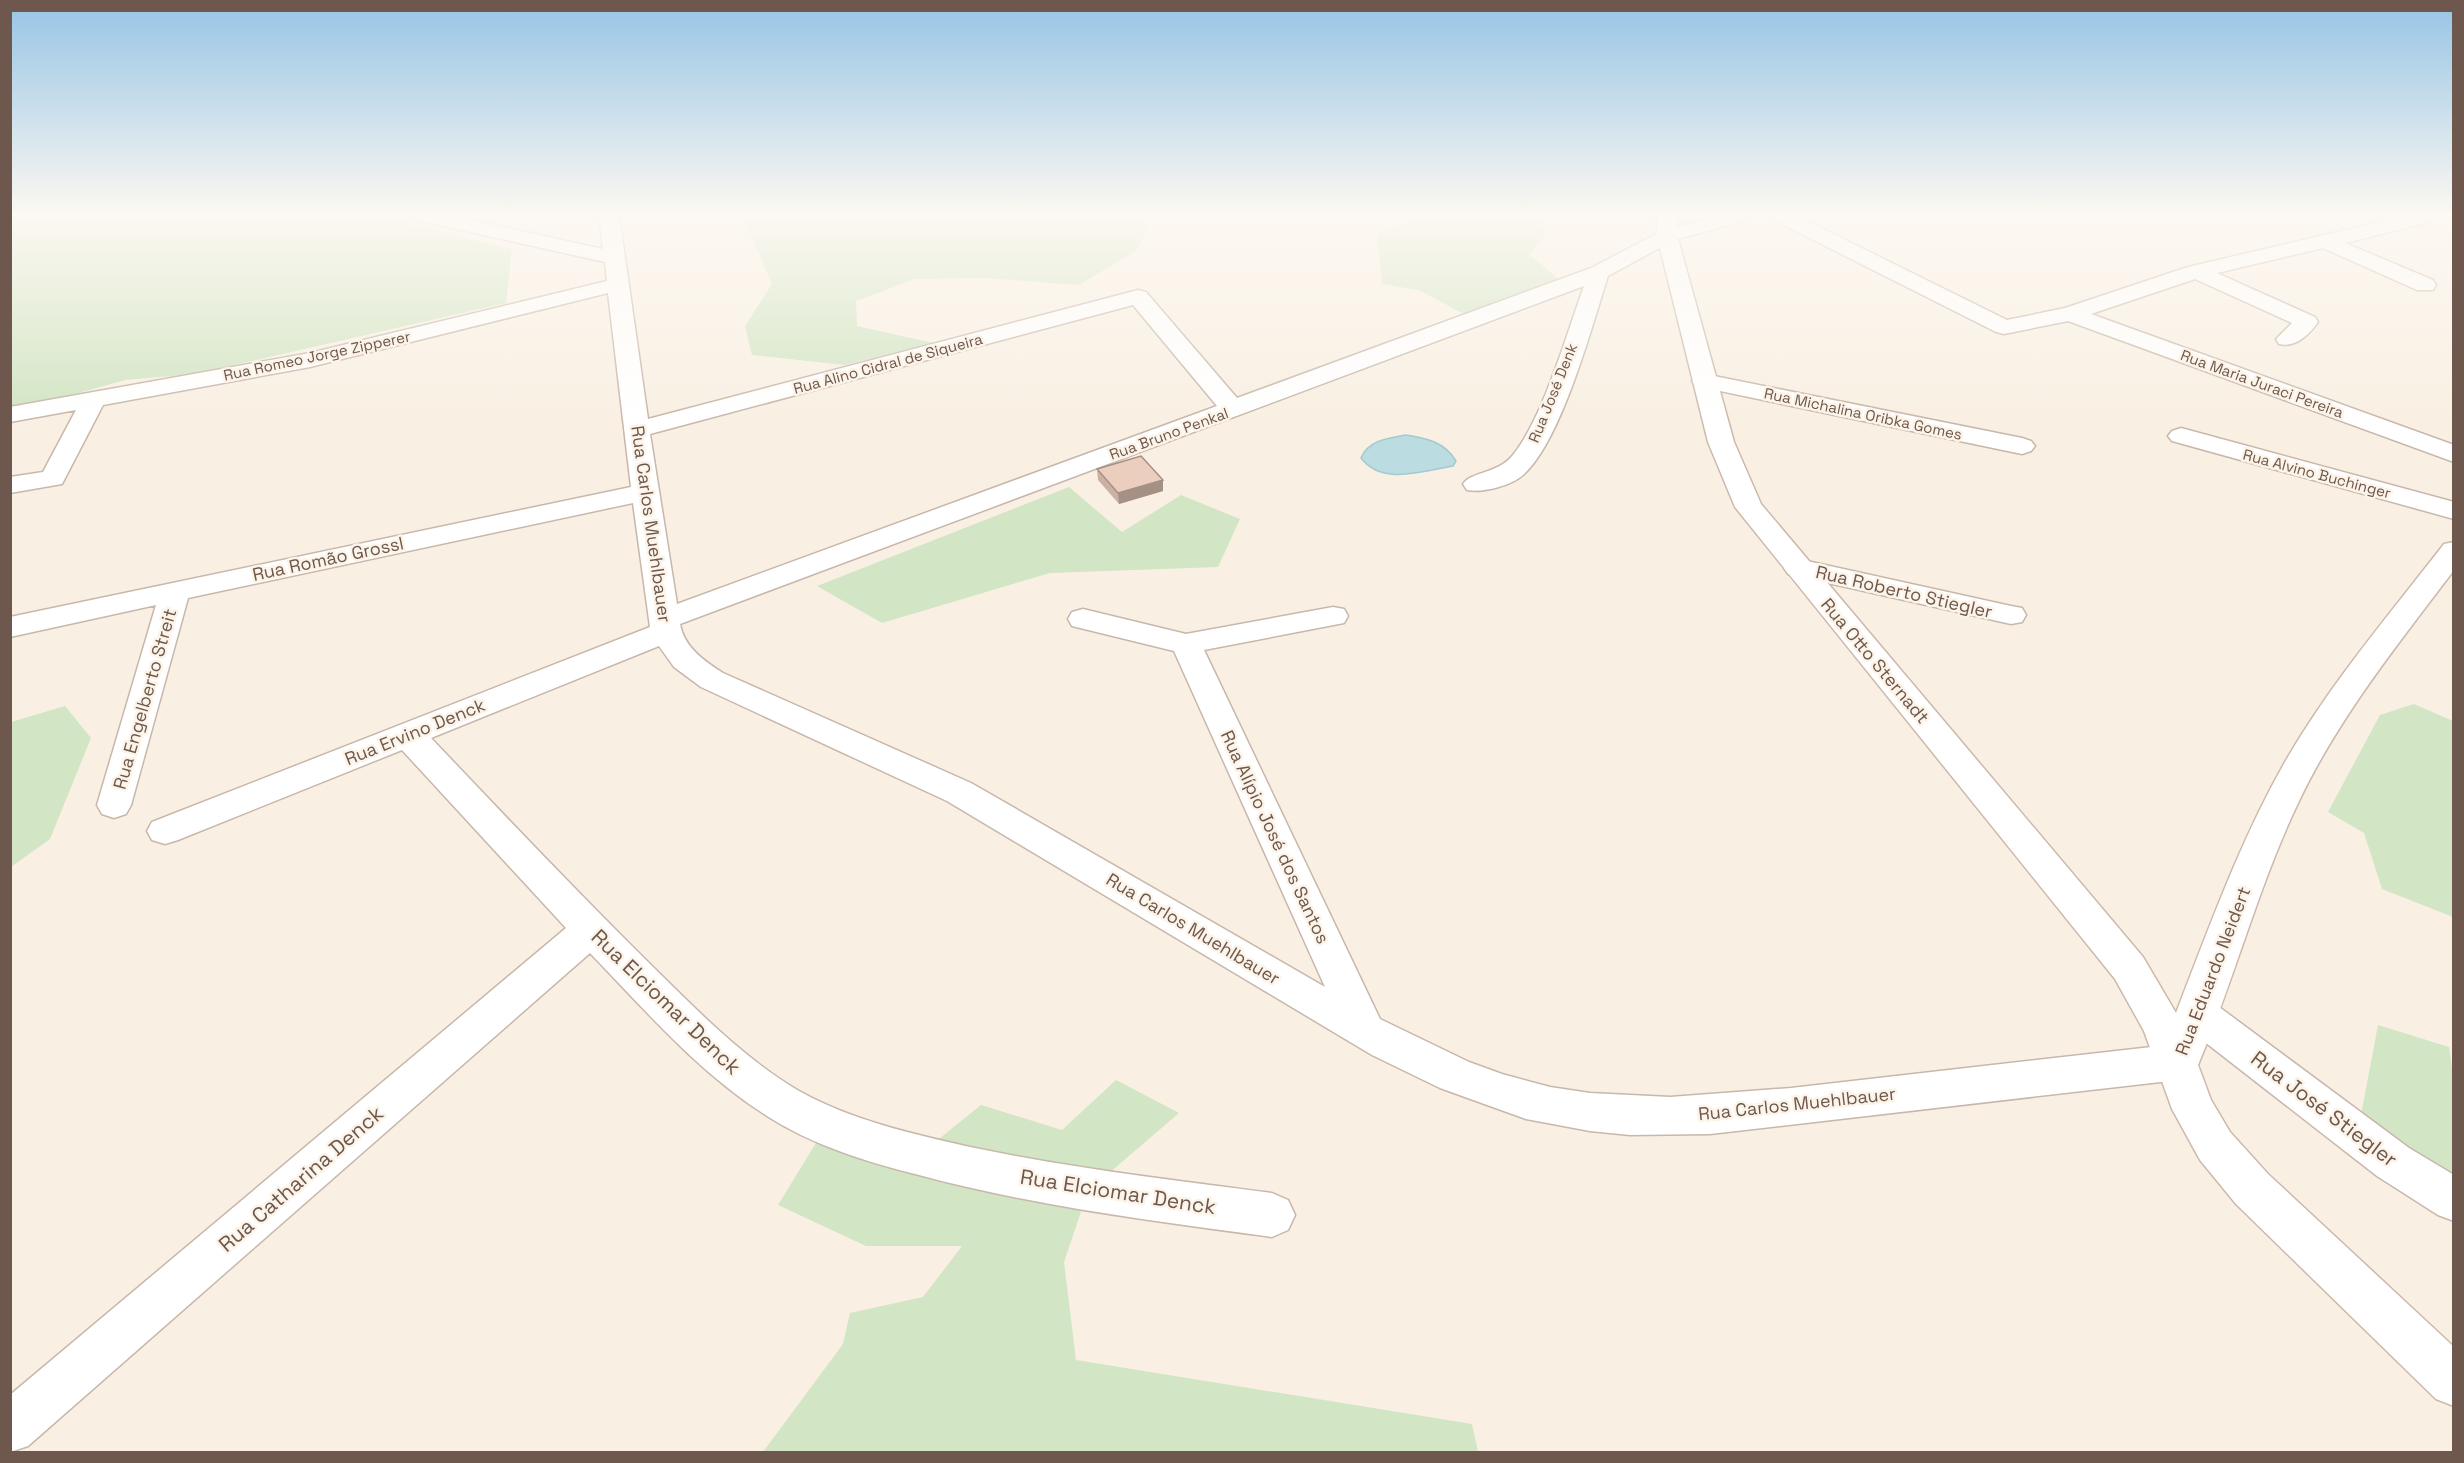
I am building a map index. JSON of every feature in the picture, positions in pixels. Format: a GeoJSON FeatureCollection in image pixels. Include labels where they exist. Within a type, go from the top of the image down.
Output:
{"type":"FeatureCollection","features":[{"type":"Feature","properties":{"kind":"street","name":"Rua Romeo Jorge Zipperer"},"geometry":{"type":"LineString","coordinates":[[10,415],[320,358],[576,283]]}},
{"type":"Feature","properties":{"kind":"street","name":"Rua Carlos Muehlbauer"},"geometry":{"type":"LineString","coordinates":[[620,283],[645,492],[665,626],[674,650],[684,661],[712,680],[860,745],[959,792],[1365,1031],[1424,1060],[1497,1090],[1549,1106],[1607,1113],[1741,1113],[2178,1062]]}},
{"type":"Feature","properties":{"kind":"street","name":"Rua Bruno Penkal"},"geometry":{"type":"LineString","coordinates":[[665,626],[1572,283]]}},
{"type":"Feature","properties":{"kind":"street","name":"Rua José Denk"},"geometry":{"type":"LineString","coordinates":[[1476,484],[1501,477],[1515,469],[1529,450],[1545,419],[1595,283]]}},
{"type":"Feature","properties":{"kind":"street","name":"Rua Otto Sternadt"},"geometry":{"type":"LineString","coordinates":[[1681,283],[1721,442],[1740,491],[1798,568],[2115,950],[2148,998],[2178,1062]]}},
{"type":"Feature","properties":{"kind":"street"},"geometry":{"type":"LineString","coordinates":[[1916,283],[2004,327],[2070,314],[2162,283]]}},
{"type":"Feature","properties":{"kind":"street"},"geometry":{"type":"LineString","coordinates":[[2221,283],[2307,322],[2287,339]]}},
{"type":"Feature","properties":{"kind":"street"},"geometry":{"type":"LineString","coordinates":[[2421,283],[2425,285]]}},
{"type":"Feature","properties":{"kind":"street","name":"Rua Alino Cidral de Siqueira"},"geometry":{"type":"LineString","coordinates":[[638,430],[1138,297],[1234,410]]}},
{"type":"Feature","properties":{"kind":"street","name":"Rua Maria Juraci Pereira"},"geometry":{"type":"LineString","coordinates":[[2070,314],[2454,454]]}},
{"type":"Feature","properties":{"kind":"street","name":"Rua Michalina Oribka Gomes"},"geometry":{"type":"LineString","coordinates":[[1704,381],[2022,446]]}},
{"type":"Feature","properties":{"kind":"street"},"geometry":{"type":"LineString","coordinates":[[10,485],[53,478],[94,399]]}},
{"type":"Feature","properties":{"kind":"street","name":"Rua Alvino Buchinger"},"geometry":{"type":"LineString","coordinates":[[2181,436],[2454,511]]}},
{"type":"Feature","properties":{"kind":"street","name":"Rua Romão Grossl"},"geometry":{"type":"LineString","coordinates":[[10,627],[645,492]]}},
{"type":"Feature","properties":{"kind":"street","name":"Rua Eduardo Neidert"},"geometry":{"type":"LineString","coordinates":[[2454,550],[2362,671],[2300,764],[2251,870],[2178,1062],[2193,1109],[2215,1146],[2252,1189],[2454,1381]]}},
{"type":"Feature","properties":{"kind":"street","name":"Rua Roberto Stiegler"},"geometry":{"type":"LineString","coordinates":[[1798,568],[2011,615]]}},
{"type":"Feature","properties":{"kind":"street","name":"Rua Engelberto Streit"},"geometry":{"type":"LineString","coordinates":[[114,806],[175,592]]}},
{"type":"Feature","properties":{"kind":"street"},"geometry":{"type":"LineString","coordinates":[[1083,619],[1186,644],[1333,616]]}},
{"type":"Feature","properties":{"kind":"street","name":"Rua Ervino Denck"},"geometry":{"type":"LineString","coordinates":[[165,831],[408,735],[665,626]]}},
{"type":"Feature","properties":{"kind":"street","name":"Rua Alípio José dos Santos"},"geometry":{"type":"LineString","coordinates":[[1186,644],[1365,1031]]}},
{"type":"Feature","properties":{"kind":"street","name":"Rua Elciomar Denck"},"geometry":{"type":"LineString","coordinates":[[408,735],[591,930],[721,1059],[777,1099],[827,1125],[880,1144],[1004,1175],[1088,1191],[1272,1215]]}},
{"type":"Feature","properties":{"kind":"street","name":"Rua Catharina Denck"},"geometry":{"type":"LineString","coordinates":[[10,1428],[591,930]]}},
{"type":"Feature","properties":{"kind":"street","name":"Rua José Stiegler"},"geometry":{"type":"LineString","coordinates":[[2197,1013],[2393,1162],[2454,1200]]}},
{"type":"Feature","properties":{"kind":"green space"},"geometry":{"type":"Polygon","coordinates":[[[11,283],[508,283],[506,303],[195,374],[125,380],[50,401],[11,408],[11,283]]]}},
{"type":"Feature","properties":{"kind":"green space"},"geometry":{"type":"Polygon","coordinates":[[[904,283],[856,301],[857,326],[933,343],[845,365],[752,355],[745,326],[772,284],[904,283]]]}},
{"type":"Feature","properties":{"kind":"green space"},"geometry":{"type":"Polygon","coordinates":[[[1547,283],[1464,314],[1419,290],[1382,284],[1547,283]]]}},
{"type":"Feature","properties":{"kind":"green space"},"geometry":{"type":"Polygon","coordinates":[[[1069,487],[1122,532],[1181,495],[1240,519],[1218,567],[1050,573],[882,623],[817,586],[1069,487]]]}},
{"type":"Feature","properties":{"kind":"green space"},"geometry":{"type":"Polygon","coordinates":[[[2414,704],[2453,721],[2453,917],[2382,889],[2364,833],[2328,812],[2380,715],[2414,704]]]}},
{"type":"Feature","properties":{"kind":"green space"},"geometry":{"type":"Polygon","coordinates":[[[65,706],[91,738],[50,839],[11,867],[11,722],[65,706]]]}},
{"type":"Feature","properties":{"kind":"green space"},"geometry":{"type":"Polygon","coordinates":[[[2378,1025],[2449,1047],[2454,1082],[2453,1178],[2361,1115],[2378,1025]]]}},
{"type":"Feature","properties":{"kind":"green space"},"geometry":{"type":"Polygon","coordinates":[[[1116,1080],[1179,1113],[1088,1191],[1064,1262],[1076,1360],[1472,1424],[1478,1452],[763,1452],[843,1344],[850,1313],[923,1297],[962,1246],[866,1246],[778,1205],[827,1125],[919,1155],[981,1105],[1062,1130],[1116,1080]]]}},
{"type":"Feature","properties":{"kind":"water"},"geometry":{"type":"Polygon","coordinates":[[[1406,435],[1441,445],[1456,461],[1453,466],[1416,473],[1391,474],[1370,467],[1361,458],[1364,452],[1374,444],[1406,435]]]}},
{"type":"Feature","properties":{"kind":"building"},"geometry":{"type":"Polygon","coordinates":[[[1141,456],[1163,480],[1118,493],[1097,469],[1141,456]]]}}]}
